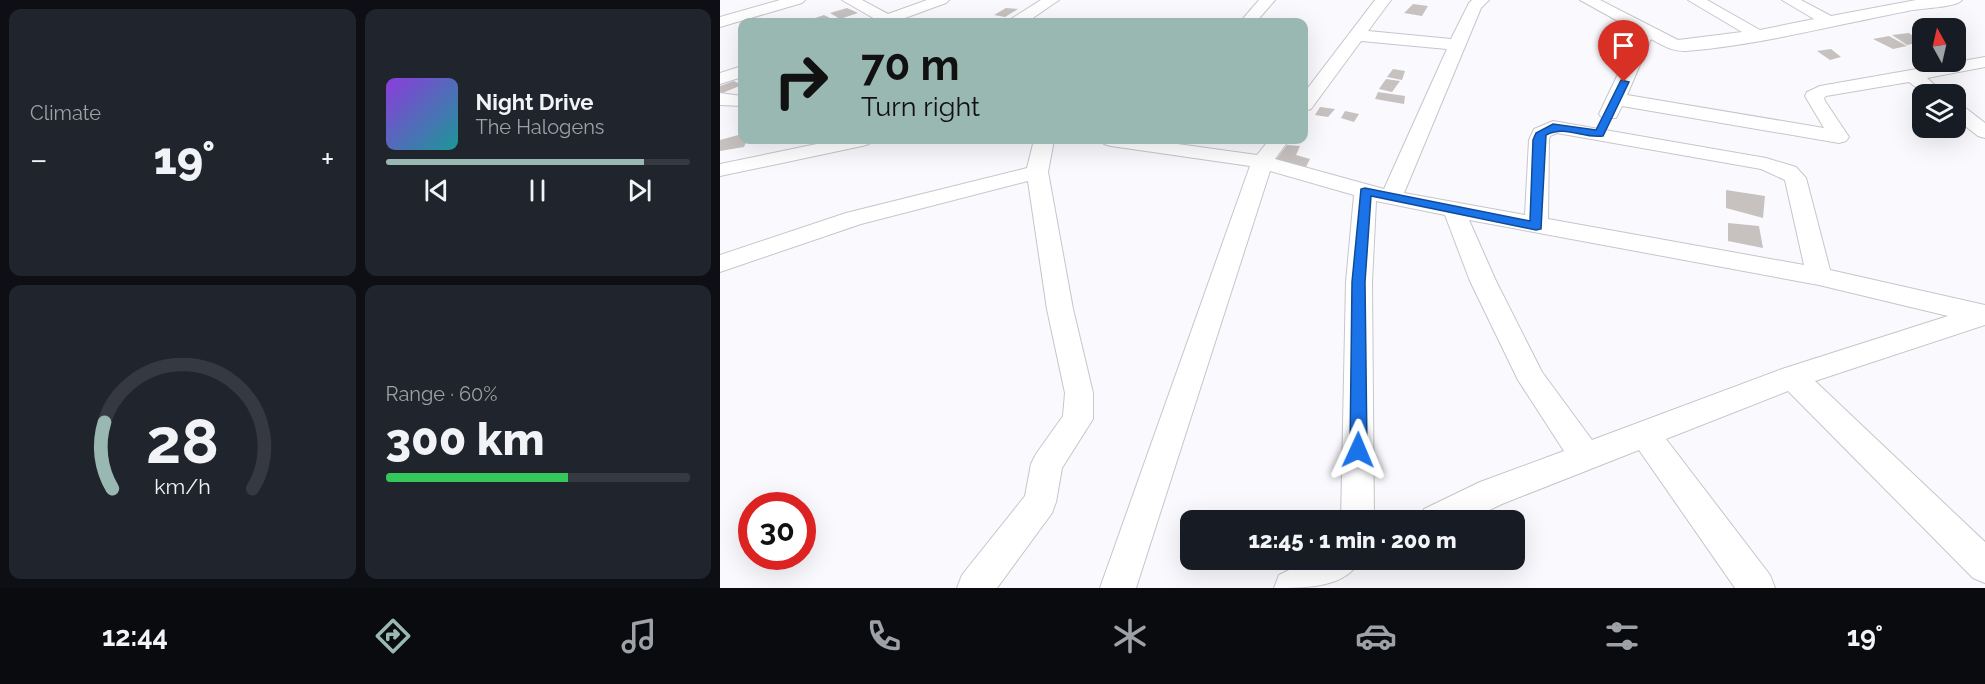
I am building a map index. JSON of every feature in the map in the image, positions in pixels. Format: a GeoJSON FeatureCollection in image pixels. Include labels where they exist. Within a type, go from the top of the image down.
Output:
{"type":"FeatureCollection","features":[{"type":"Feature","properties":{"kind":"street"},"geometry":{"type":"LineString","coordinates":[[720,22],[763,4],[796,0]]}},
{"type":"Feature","properties":{"kind":"street"},"geometry":{"type":"LineString","coordinates":[[850,0],[880,18]]}},
{"type":"Feature","properties":{"kind":"street"},"geometry":{"type":"LineString","coordinates":[[893,18],[942,0]]}},
{"type":"Feature","properties":{"kind":"street"},"geometry":{"type":"LineString","coordinates":[[1023,18],[1051,0]]}},
{"type":"Feature","properties":{"kind":"street"},"geometry":{"type":"LineString","coordinates":[[1251,18],[1267,0]]}},
{"type":"Feature","properties":{"kind":"street"},"geometry":{"type":"LineString","coordinates":[[1308,100],[1383,0]]}},
{"type":"Feature","properties":{"kind":"street"},"geometry":{"type":"LineString","coordinates":[[1357,510],[1359,282],[1378,195],[1458,45],[1474,6],[1481,0]]}},
{"type":"Feature","properties":{"kind":"street"},"geometry":{"type":"LineString","coordinates":[[1588,0],[1673,44],[1683,46],[1758,35],[1924,3],[1954,0]]}},
{"type":"Feature","properties":{"kind":"street"},"geometry":{"type":"LineString","coordinates":[[1696,0],[1758,35]]}},
{"type":"Feature","properties":{"kind":"street"},"geometry":{"type":"LineString","coordinates":[[1790,0],[1828,21]]}},
{"type":"Feature","properties":{"kind":"street"},"geometry":{"type":"LineString","coordinates":[[1599,134],[1647,30]]}},
{"type":"Feature","properties":{"kind":"street"},"geometry":{"type":"LineString","coordinates":[[1355,35],[1458,45]]}},
{"type":"Feature","properties":{"kind":"street"},"geometry":{"type":"LineString","coordinates":[[1617,99],[1839,137],[1814,96],[1838,87],[1870,84],[1910,74],[1985,62]]}},
{"type":"Feature","properties":{"kind":"street"},"geometry":{"type":"LineString","coordinates":[[720,79],[738,72]]}},
{"type":"Feature","properties":{"kind":"street"},"geometry":{"type":"LineString","coordinates":[[1910,74],[1923,84]]}},
{"type":"Feature","properties":{"kind":"street"},"geometry":{"type":"LineString","coordinates":[[720,99],[738,101]]}},
{"type":"Feature","properties":{"kind":"street"},"geometry":{"type":"LineString","coordinates":[[1966,118],[1985,132]]}},
{"type":"Feature","properties":{"kind":"street"},"geometry":{"type":"LineString","coordinates":[[1536,226],[1539,140],[1541,133],[1553,127],[1562,127],[1766,164],[1788,171],[1795,178],[1819,276]]}},
{"type":"Feature","properties":{"kind":"street"},"geometry":{"type":"LineString","coordinates":[[720,170],[843,144]]}},
{"type":"Feature","properties":{"kind":"street"},"geometry":{"type":"LineString","coordinates":[[975,588],[1040,502],[1047,464],[1078,419],[1079,393],[1060,309],[1037,172],[1043,144]]}},
{"type":"Feature","properties":{"kind":"street"},"geometry":{"type":"LineString","coordinates":[[1166,144],[1262,162],[1378,195],[1536,226],[1819,276],[1985,315]]}},
{"type":"Feature","properties":{"kind":"street"},"geometry":{"type":"LineString","coordinates":[[1118,588],[1262,162],[1276,144]]}},
{"type":"Feature","properties":{"kind":"street"},"geometry":{"type":"LineString","coordinates":[[720,264],[854,218],[1037,172]]}},
{"type":"Feature","properties":{"kind":"street"},"geometry":{"type":"LineString","coordinates":[[1454,210],[1483,281],[1532,380],[1585,455]]}},
{"type":"Feature","properties":{"kind":"street"},"geometry":{"type":"LineString","coordinates":[[1456,510],[1491,492],[1792,377],[1985,315]]}},
{"type":"Feature","properties":{"kind":"street"},"geometry":{"type":"LineString","coordinates":[[1792,377],[1985,566]]}},
{"type":"Feature","properties":{"kind":"street"},"geometry":{"type":"LineString","coordinates":[[1645,434],[1757,588]]}},
{"type":"Feature","properties":{"kind":"street"},"geometry":{"type":"LineString","coordinates":[[1292,588],[1325,570]]}},
{"type":"Feature","properties":{"kind":"building"},"geometry":{"type":"Polygon","coordinates":[[[1413,4],[1428,6],[1422,16],[1404,13],[1413,4]]]}},
{"type":"Feature","properties":{"kind":"building"},"geometry":{"type":"Polygon","coordinates":[[[847,8],[858,13],[838,18],[830,13],[847,8]]]}},
{"type":"Feature","properties":{"kind":"building"},"geometry":{"type":"Polygon","coordinates":[[[1006,8],[1018,9],[1005,17],[994,15],[1006,8]]]}},
{"type":"Feature","properties":{"kind":"building"},"geometry":{"type":"Polygon","coordinates":[[[1909,33],[1912,35],[1912,44],[1907,45],[1892,35],[1909,33]]]}},
{"type":"Feature","properties":{"kind":"building"},"geometry":{"type":"Polygon","coordinates":[[[1889,36],[1907,46],[1893,49],[1873,39],[1889,36]]]}},
{"type":"Feature","properties":{"kind":"building"},"geometry":{"type":"Polygon","coordinates":[[[1831,49],[1841,57],[1830,60],[1817,51],[1831,49]]]}},
{"type":"Feature","properties":{"kind":"building"},"geometry":{"type":"Polygon","coordinates":[[[1393,69],[1405,71],[1402,80],[1387,77],[1393,69]]]}},
{"type":"Feature","properties":{"kind":"building"},"geometry":{"type":"Polygon","coordinates":[[[1386,79],[1400,81],[1392,92],[1379,89],[1386,79]]]}},
{"type":"Feature","properties":{"kind":"building"},"geometry":{"type":"Polygon","coordinates":[[[734,81],[738,83],[738,87],[720,94],[720,86],[734,81]]]}},
{"type":"Feature","properties":{"kind":"building"},"geometry":{"type":"Polygon","coordinates":[[[1378,92],[1405,96],[1404,104],[1375,99],[1378,92]]]}},
{"type":"Feature","properties":{"kind":"building"},"geometry":{"type":"Polygon","coordinates":[[[1320,107],[1335,109],[1328,117],[1315,115],[1320,107]]]}},
{"type":"Feature","properties":{"kind":"building"},"geometry":{"type":"Polygon","coordinates":[[[1345,111],[1359,114],[1354,122],[1341,118],[1345,111]]]}},
{"type":"Feature","properties":{"kind":"building"},"geometry":{"type":"Polygon","coordinates":[[[738,135],[738,144],[745,144],[744,147],[720,151],[720,140],[738,135]]]}},
{"type":"Feature","properties":{"kind":"building"},"geometry":{"type":"Polygon","coordinates":[[[1287,145],[1300,146],[1296,155],[1310,159],[1306,167],[1275,161],[1287,145]]]}},
{"type":"Feature","properties":{"kind":"building"},"geometry":{"type":"Polygon","coordinates":[[[1726,190],[1765,196],[1763,218],[1726,208],[1726,190]]]}},
{"type":"Feature","properties":{"kind":"building"},"geometry":{"type":"Polygon","coordinates":[[[1728,223],[1759,226],[1763,248],[1728,241],[1728,223]]]}},
{"type":"Feature","properties":{"kind":"route"},"geometry":{"type":"LineString","coordinates":[[1358,450],[1359,282],[1365,192],[1536,226],[1541,133],[1546,129],[1562,127],[1599,134],[1624,82]]}}]}
